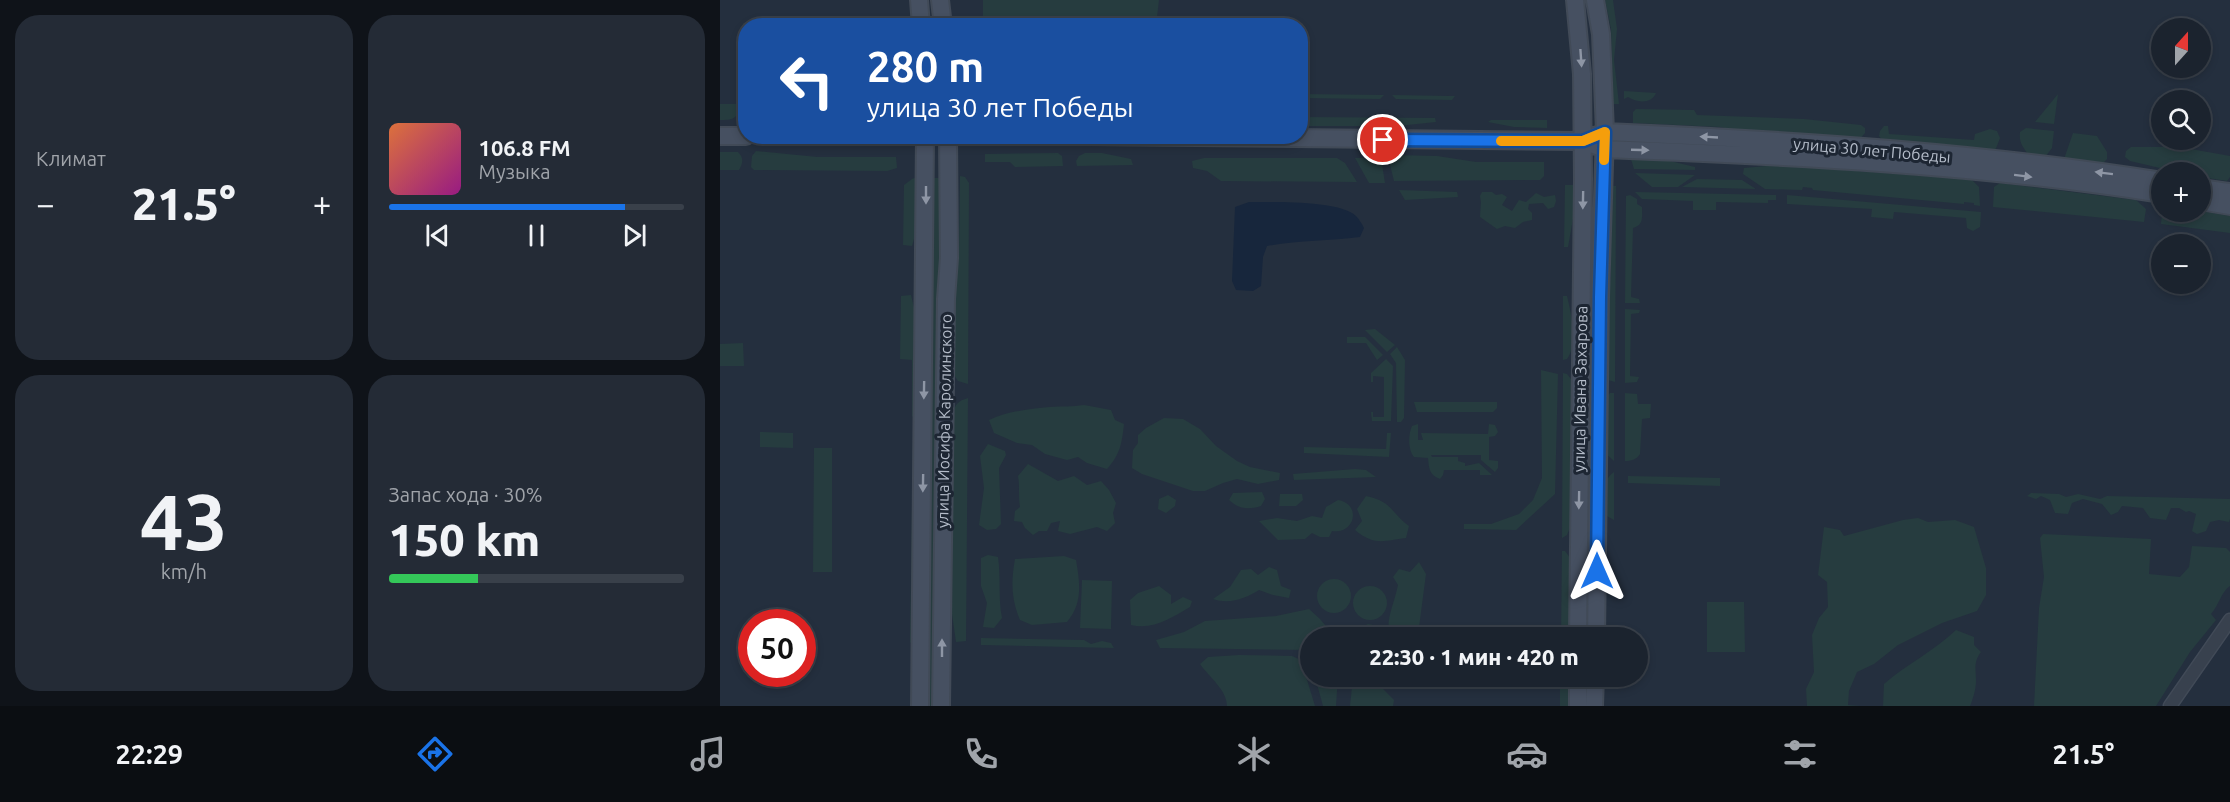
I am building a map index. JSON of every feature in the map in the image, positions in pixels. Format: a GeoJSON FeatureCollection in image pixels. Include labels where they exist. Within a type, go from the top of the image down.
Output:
{"type":"FeatureCollection","features":[{"type":"Feature","properties":{"kind":"main road"},"geometry":{"type":"LineString","coordinates":[[919,0],[920,18]]}},
{"type":"Feature","properties":{"kind":"main road"},"geometry":{"type":"LineString","coordinates":[[940,0],[942,18]]}},
{"type":"Feature","properties":{"kind":"main road","name":"улица Ивана Захарова"},"geometry":{"type":"LineString","coordinates":[[1575,0],[1582,74],[1583,141],[1578,627]]}},
{"type":"Feature","properties":{"kind":"main road","name":"улица Ивана Захарова"},"geometry":{"type":"LineString","coordinates":[[1595,0],[1601,34],[1605,141],[1600,297],[1596,627]]}},
{"type":"Feature","properties":{"kind":"main road"},"geometry":{"type":"LineString","coordinates":[[720,136],[738,136]]}},
{"type":"Feature","properties":{"kind":"main road","name":"улица 30 лет Победы"},"geometry":{"type":"LineString","coordinates":[[1308,138],[1605,141],[1722,137],[2055,166],[2151,179]]}},
{"type":"Feature","properties":{"kind":"main road","name":"улица 30 лет Победы"},"geometry":{"type":"LineString","coordinates":[[1605,141],[1989,172],[2151,193]]}},
{"type":"Feature","properties":{"kind":"main road","name":"улица Иосифа Каролинского"},"geometry":{"type":"LineString","coordinates":[[920,706],[926,144]]}},
{"type":"Feature","properties":{"kind":"main road","name":"улица Иосифа Каролинского"},"geometry":{"type":"LineString","coordinates":[[941,706],[945,299],[949,258],[948,144]]}},
{"type":"Feature","properties":{"kind":"main road"},"geometry":{"type":"LineString","coordinates":[[2211,189],[2230,192]]}},
{"type":"Feature","properties":{"kind":"main road"},"geometry":{"type":"LineString","coordinates":[[2211,203],[2230,206]]}},
{"type":"Feature","properties":{"kind":"main road"},"geometry":{"type":"LineString","coordinates":[[1578,687],[1578,706]]}},
{"type":"Feature","properties":{"kind":"main road"},"geometry":{"type":"LineString","coordinates":[[1594,706],[1595,687]]}},
{"type":"Feature","properties":{"kind":"street"},"geometry":{"type":"LineString","coordinates":[[2170,706],[2230,620]]}},
{"type":"Feature","properties":{"kind":"green space"},"geometry":{"type":"Polygon","coordinates":[[[983,0],[1159,0],[1157,18],[983,18],[983,0]]]}},
{"type":"Feature","properties":{"kind":"green space"},"geometry":{"type":"Polygon","coordinates":[[[1605,0],[1613,0],[1617,29],[1614,60],[1619,104],[1613,104],[1611,29],[1605,0]]]}},
{"type":"Feature","properties":{"kind":"green space"},"geometry":{"type":"Polygon","coordinates":[[[1624,91],[1656,93],[1648,101],[1640,101],[1628,97],[1624,99],[1624,91]]]}},
{"type":"Feature","properties":{"kind":"green space"},"geometry":{"type":"Polygon","coordinates":[[[1308,94],[1384,95],[1380,99],[1308,98],[1308,94]]]}},
{"type":"Feature","properties":{"kind":"green space"},"geometry":{"type":"Polygon","coordinates":[[[2058,94],[2054,124],[2035,122],[2058,94]]]}},
{"type":"Feature","properties":{"kind":"green space"},"geometry":{"type":"Polygon","coordinates":[[[1392,95],[1455,96],[1452,100],[1396,99],[1392,95]]]}},
{"type":"Feature","properties":{"kind":"green space"},"geometry":{"type":"Polygon","coordinates":[[[720,104],[738,104],[736,116],[732,119],[720,120],[720,104]]]}},
{"type":"Feature","properties":{"kind":"green space"},"geometry":{"type":"Polygon","coordinates":[[[1636,109],[1694,110],[1697,115],[1804,119],[1861,125],[1865,128],[1865,133],[1859,140],[1751,133],[1720,127],[1633,123],[1633,112],[1636,109]]]}},
{"type":"Feature","properties":{"kind":"green space"},"geometry":{"type":"Polygon","coordinates":[[[1308,117],[1435,118],[1436,122],[1398,126],[1308,126],[1308,117]]]}},
{"type":"Feature","properties":{"kind":"green space"},"geometry":{"type":"Polygon","coordinates":[[[1491,120],[1547,120],[1547,128],[1514,127],[1488,122],[1491,120]]]}},
{"type":"Feature","properties":{"kind":"green space"},"geometry":{"type":"Polygon","coordinates":[[[1884,126],[1888,126],[1889,134],[1974,140],[1975,134],[1990,129],[1997,131],[2000,138],[1995,151],[1884,142],[1879,136],[1884,126]]]}},
{"type":"Feature","properties":{"kind":"green space"},"geometry":{"type":"Polygon","coordinates":[[[2026,128],[2054,131],[2052,148],[2045,157],[2028,154],[2024,149],[2020,132],[2026,128]]]}},
{"type":"Feature","properties":{"kind":"green space"},"geometry":{"type":"Polygon","coordinates":[[[2073,133],[2097,136],[2107,152],[2107,159],[2103,163],[2064,159],[2073,133]]]}},
{"type":"Feature","properties":{"kind":"green space"},"geometry":{"type":"Polygon","coordinates":[[[2131,147],[2151,147],[2151,150],[2197,150],[2230,156],[2230,177],[2227,181],[2211,179],[2211,162],[2151,162],[2151,166],[2130,161],[2125,157],[2126,151],[2131,147]]]}},
{"type":"Feature","properties":{"kind":"green space"},"geometry":{"type":"Polygon","coordinates":[[[756,151],[817,157],[896,157],[897,168],[887,171],[754,170],[751,167],[752,156],[756,151]]]}},
{"type":"Feature","properties":{"kind":"green space"},"geometry":{"type":"Polygon","coordinates":[[[720,152],[738,152],[742,161],[739,170],[720,170],[720,152]]]}},
{"type":"Feature","properties":{"kind":"green space"},"geometry":{"type":"Polygon","coordinates":[[[1058,153],[1062,156],[1063,166],[1015,167],[1010,162],[985,162],[985,154],[1058,153]]]}},
{"type":"Feature","properties":{"kind":"green space"},"geometry":{"type":"Polygon","coordinates":[[[1085,153],[1102,153],[1131,159],[1133,165],[1077,166],[1076,161],[1079,156],[1085,153]]]}},
{"type":"Feature","properties":{"kind":"green space"},"geometry":{"type":"Polygon","coordinates":[[[1391,155],[1437,156],[1476,162],[1544,162],[1544,176],[1540,180],[1394,181],[1389,161],[1391,155]]]}},
{"type":"Feature","properties":{"kind":"green space"},"geometry":{"type":"Polygon","coordinates":[[[1204,158],[1337,158],[1345,163],[1357,182],[1221,181],[1207,171],[1193,168],[1192,161],[1204,158]]]}},
{"type":"Feature","properties":{"kind":"green space"},"geometry":{"type":"Polygon","coordinates":[[[1355,158],[1381,158],[1385,183],[1369,183],[1355,158]]]}},
{"type":"Feature","properties":{"kind":"green space"},"geometry":{"type":"Polygon","coordinates":[[[1631,159],[1670,161],[1695,167],[1695,170],[1634,169],[1631,159]]]}},
{"type":"Feature","properties":{"kind":"green space"},"geometry":{"type":"Polygon","coordinates":[[[1777,165],[1972,180],[1979,187],[1980,206],[1974,203],[1964,202],[1964,204],[1813,190],[1803,187],[1802,190],[1765,189],[1743,174],[1744,168],[1777,165]]]}},
{"type":"Feature","properties":{"kind":"green space"},"geometry":{"type":"Polygon","coordinates":[[[1635,173],[1695,175],[1678,187],[1652,187],[1635,173]]]}},
{"type":"Feature","properties":{"kind":"green space"},"geometry":{"type":"Polygon","coordinates":[[[919,176],[917,228],[912,246],[903,245],[904,185],[919,176]]]}},
{"type":"Feature","properties":{"kind":"green space"},"geometry":{"type":"Polygon","coordinates":[[[960,176],[965,177],[969,183],[968,384],[958,381],[954,375],[954,291],[959,250],[960,176]]]}},
{"type":"Feature","properties":{"kind":"green space"},"geometry":{"type":"Polygon","coordinates":[[[933,178],[940,178],[934,706],[928,706],[933,178]]]}},
{"type":"Feature","properties":{"kind":"green space"},"geometry":{"type":"Polygon","coordinates":[[[1697,179],[1742,180],[1756,189],[1682,187],[1697,179]]]}},
{"type":"Feature","properties":{"kind":"green space"},"geometry":{"type":"Polygon","coordinates":[[[2000,183],[2136,200],[2146,209],[2144,222],[1993,207],[1994,187],[2000,183]]]}},
{"type":"Feature","properties":{"kind":"green space"},"geometry":{"type":"Polygon","coordinates":[[[1565,185],[1574,185],[1573,219],[1568,247],[1564,247],[1565,185]]]}},
{"type":"Feature","properties":{"kind":"green space"},"geometry":{"type":"Polygon","coordinates":[[[1587,185],[1592,185],[1589,627],[1584,627],[1587,185]]]}},
{"type":"Feature","properties":{"kind":"green space"},"geometry":{"type":"Polygon","coordinates":[[[1611,186],[1616,186],[1615,382],[1608,380],[1605,375],[1606,317],[1611,274],[1611,186]]]}},
{"type":"Feature","properties":{"kind":"green space"},"geometry":{"type":"Polygon","coordinates":[[[1399,190],[1457,192],[1458,197],[1405,200],[1399,190]]]}},
{"type":"Feature","properties":{"kind":"green space"},"geometry":{"type":"Polygon","coordinates":[[[1482,192],[1502,194],[1507,197],[1502,205],[1512,211],[1519,200],[1526,202],[1536,193],[1544,197],[1555,195],[1556,201],[1554,207],[1548,209],[1543,203],[1529,204],[1528,209],[1532,213],[1532,220],[1523,222],[1515,228],[1505,226],[1497,229],[1480,217],[1482,192]]]}},
{"type":"Feature","properties":{"kind":"green space"},"geometry":{"type":"Polygon","coordinates":[[[1635,192],[1776,195],[1776,200],[1768,200],[1768,203],[1716,202],[1716,210],[1693,210],[1693,201],[1642,199],[1635,192]]]}},
{"type":"Feature","properties":{"kind":"green space"},"geometry":{"type":"Polygon","coordinates":[[[1630,195],[1637,199],[1637,204],[1642,207],[1641,223],[1633,228],[1631,297],[1639,299],[1640,303],[1625,303],[1626,196],[1630,195]]]}},
{"type":"Feature","properties":{"kind":"green space"},"geometry":{"type":"Polygon","coordinates":[[[1787,195],[1981,212],[1980,227],[1973,231],[1967,228],[1966,218],[1894,212],[1893,219],[1871,217],[1872,209],[1787,204],[1787,195]]]}},
{"type":"Feature","properties":{"kind":"green space"},"geometry":{"type":"Polygon","coordinates":[[[2211,213],[2230,216],[2230,233],[2161,224],[2161,222],[2211,222],[2211,213]]]}},
{"type":"Feature","properties":{"kind":"green space"},"geometry":{"type":"Polygon","coordinates":[[[911,295],[917,320],[915,414],[912,417],[912,360],[900,359],[901,296],[911,295]]]}},
{"type":"Feature","properties":{"kind":"green space"},"geometry":{"type":"Polygon","coordinates":[[[1563,296],[1567,296],[1573,337],[1570,353],[1567,359],[1563,360],[1563,296]]]}},
{"type":"Feature","properties":{"kind":"green space"},"geometry":{"type":"Polygon","coordinates":[[[1625,309],[1640,310],[1639,313],[1631,314],[1630,376],[1639,377],[1637,382],[1625,383],[1625,309]]]}},
{"type":"Feature","properties":{"kind":"green space"},"geometry":{"type":"Polygon","coordinates":[[[1375,329],[1395,345],[1387,352],[1365,330],[1375,329]]]}},
{"type":"Feature","properties":{"kind":"green space"},"geometry":{"type":"Polygon","coordinates":[[[1347,337],[1365,337],[1383,355],[1377,360],[1366,343],[1347,343],[1347,337]]]}},
{"type":"Feature","properties":{"kind":"green space"},"geometry":{"type":"Polygon","coordinates":[[[743,343],[744,366],[720,366],[720,344],[743,343]]]}},
{"type":"Feature","properties":{"kind":"green space"},"geometry":{"type":"Polygon","coordinates":[[[1397,347],[1405,360],[1404,418],[1401,422],[1397,422],[1396,363],[1390,354],[1397,347]]]}},
{"type":"Feature","properties":{"kind":"green space"},"geometry":{"type":"Polygon","coordinates":[[[1386,359],[1393,366],[1391,421],[1372,421],[1371,412],[1373,412],[1373,417],[1384,417],[1384,377],[1373,376],[1373,382],[1371,382],[1371,373],[1386,359]]]}},
{"type":"Feature","properties":{"kind":"green space"},"geometry":{"type":"Polygon","coordinates":[[[1541,370],[1558,374],[1555,494],[1516,530],[1464,529],[1464,524],[1491,524],[1519,514],[1533,500],[1542,478],[1541,370]]]}},
{"type":"Feature","properties":{"kind":"green space"},"geometry":{"type":"Polygon","coordinates":[[[1563,373],[1571,379],[1571,525],[1567,535],[1562,538],[1563,373]]]}},
{"type":"Feature","properties":{"kind":"green space"},"geometry":{"type":"Polygon","coordinates":[[[1610,393],[1614,393],[1614,461],[1604,452],[1605,399],[1610,393]]]}},
{"type":"Feature","properties":{"kind":"green space"},"geometry":{"type":"Polygon","coordinates":[[[1625,393],[1637,394],[1638,404],[1651,404],[1650,418],[1642,419],[1640,454],[1633,460],[1625,461],[1625,393]]]}},
{"type":"Feature","properties":{"kind":"green space"},"geometry":{"type":"Polygon","coordinates":[[[968,398],[966,641],[956,642],[952,614],[953,414],[958,403],[968,398]]]}},
{"type":"Feature","properties":{"kind":"green space"},"geometry":{"type":"Polygon","coordinates":[[[1414,402],[1497,402],[1497,408],[1493,412],[1417,412],[1414,402]]]}},
{"type":"Feature","properties":{"kind":"green space"},"geometry":{"type":"Polygon","coordinates":[[[1084,405],[1111,410],[1115,420],[1124,424],[1120,448],[1107,469],[1087,463],[1078,457],[1067,460],[1045,454],[1032,445],[1017,443],[994,433],[989,420],[1004,414],[1027,410],[1084,405]]]}},
{"type":"Feature","properties":{"kind":"green space"},"geometry":{"type":"Polygon","coordinates":[[[1164,418],[1183,419],[1200,429],[1216,446],[1237,461],[1250,467],[1280,473],[1279,480],[1258,484],[1237,479],[1205,491],[1193,491],[1142,474],[1132,468],[1133,450],[1138,443],[1138,435],[1164,418]]]}},
{"type":"Feature","properties":{"kind":"green space"},"geometry":{"type":"Polygon","coordinates":[[[1418,424],[1418,440],[1423,440],[1421,433],[1488,434],[1489,424],[1495,425],[1498,432],[1495,436],[1489,437],[1489,460],[1498,461],[1498,468],[1495,472],[1481,460],[1481,455],[1431,455],[1432,457],[1458,457],[1458,461],[1465,463],[1465,466],[1479,463],[1492,475],[1480,475],[1480,470],[1444,470],[1440,479],[1436,477],[1430,471],[1428,458],[1414,457],[1411,450],[1409,442],[1412,426],[1418,424]]]}},
{"type":"Feature","properties":{"kind":"green space"},"geometry":{"type":"Polygon","coordinates":[[[760,432],[793,433],[793,448],[760,447],[760,432]]]}},
{"type":"Feature","properties":{"kind":"green space"},"geometry":{"type":"Polygon","coordinates":[[[1387,433],[1391,433],[1389,457],[1304,453],[1304,447],[1386,449],[1387,433]]]}},
{"type":"Feature","properties":{"kind":"green space"},"geometry":{"type":"Polygon","coordinates":[[[913,435],[917,440],[913,641],[910,643],[913,435]]]}},
{"type":"Feature","properties":{"kind":"green space"},"geometry":{"type":"Polygon","coordinates":[[[988,444],[1005,451],[1006,455],[999,468],[1001,524],[996,529],[987,530],[979,525],[984,488],[980,456],[988,444]]]}},
{"type":"Feature","properties":{"kind":"green space"},"geometry":{"type":"Polygon","coordinates":[[[814,448],[832,448],[832,572],[813,572],[814,448]]]}},
{"type":"Feature","properties":{"kind":"green space"},"geometry":{"type":"Polygon","coordinates":[[[1028,464],[1058,481],[1074,476],[1087,485],[1101,481],[1116,503],[1113,513],[1115,523],[1107,531],[1097,527],[1070,534],[1058,531],[1060,521],[1051,523],[1047,531],[1039,531],[1033,535],[1022,522],[1014,521],[1015,511],[1020,507],[1018,476],[1028,464]]]}},
{"type":"Feature","properties":{"kind":"green space"},"geometry":{"type":"Polygon","coordinates":[[[1366,470],[1376,477],[1294,480],[1293,474],[1366,470]]]}},
{"type":"Feature","properties":{"kind":"green space"},"geometry":{"type":"Polygon","coordinates":[[[1614,472],[1614,520],[1605,515],[1604,498],[1605,486],[1614,472]]]}},
{"type":"Feature","properties":{"kind":"green space"},"geometry":{"type":"Polygon","coordinates":[[[1628,476],[1720,478],[1720,486],[1628,483],[1628,476]]]}},
{"type":"Feature","properties":{"kind":"green space"},"geometry":{"type":"Polygon","coordinates":[[[1262,492],[1265,499],[1261,506],[1240,507],[1229,500],[1233,493],[1262,492]]]}},
{"type":"Feature","properties":{"kind":"green space"},"geometry":{"type":"Polygon","coordinates":[[[2031,493],[2059,494],[2066,497],[2078,494],[2100,499],[2107,496],[2230,499],[2230,519],[2229,522],[2219,520],[2210,522],[2206,531],[2197,534],[2192,531],[2196,514],[2179,508],[2171,508],[2166,520],[2150,518],[2143,508],[2122,506],[2118,512],[2111,515],[2102,504],[2083,499],[2072,503],[2068,514],[2055,513],[2050,500],[2041,496],[2036,499],[2027,496],[2031,493]]]}},
{"type":"Feature","properties":{"kind":"green space"},"geometry":{"type":"Polygon","coordinates":[[[1280,494],[1302,494],[1303,500],[1296,506],[1279,506],[1280,494]]]}},
{"type":"Feature","properties":{"kind":"green space"},"geometry":{"type":"Polygon","coordinates":[[[1168,495],[1176,500],[1175,506],[1166,513],[1158,509],[1159,499],[1168,495]]]}},
{"type":"Feature","properties":{"kind":"green space"},"geometry":{"type":"Polygon","coordinates":[[[1366,496],[1386,504],[1409,526],[1406,538],[1374,540],[1355,530],[1362,521],[1357,509],[1366,496]]]}},
{"type":"Feature","properties":{"kind":"green space"},"geometry":{"type":"Polygon","coordinates":[[[1338,500],[1350,507],[1353,518],[1346,528],[1332,531],[1329,537],[1320,537],[1312,533],[1305,539],[1278,540],[1259,521],[1277,518],[1297,521],[1312,516],[1322,518],[1326,507],[1338,500]]]}},
{"type":"Feature","properties":{"kind":"green space"},"geometry":{"type":"Polygon","coordinates":[[[1918,518],[1928,522],[1955,520],[1974,527],[1986,568],[1986,595],[1977,611],[1942,623],[1898,645],[1874,664],[1857,672],[1849,691],[1848,705],[1860,706],[1807,706],[1806,689],[1814,672],[1812,635],[1819,618],[1828,607],[1827,582],[1818,575],[1824,527],[1840,530],[1844,536],[1918,518]]]}},
{"type":"Feature","properties":{"kind":"green space"},"geometry":{"type":"Polygon","coordinates":[[[2043,534],[2151,539],[2149,574],[2180,577],[2189,567],[2192,546],[2226,548],[2230,552],[2230,586],[2211,614],[2216,620],[2190,652],[2156,706],[2034,706],[2039,608],[2044,577],[2040,538],[2043,534]]]}},
{"type":"Feature","properties":{"kind":"green space"},"geometry":{"type":"Polygon","coordinates":[[[1562,551],[1565,551],[1571,559],[1570,627],[1561,627],[1562,551]]]}},
{"type":"Feature","properties":{"kind":"green space"},"geometry":{"type":"Polygon","coordinates":[[[988,555],[998,557],[999,565],[1002,618],[994,628],[983,627],[987,603],[981,586],[981,558],[988,555]]]}},
{"type":"Feature","properties":{"kind":"green space"},"geometry":{"type":"Polygon","coordinates":[[[1064,556],[1076,560],[1079,592],[1072,615],[1067,622],[1032,625],[1020,620],[1013,590],[1015,559],[1064,556]]]}},
{"type":"Feature","properties":{"kind":"green space"},"geometry":{"type":"Polygon","coordinates":[[[1419,562],[1426,574],[1419,627],[1388,627],[1398,585],[1393,577],[1399,569],[1410,572],[1419,562]]]}},
{"type":"Feature","properties":{"kind":"green space"},"geometry":{"type":"Polygon","coordinates":[[[1269,567],[1277,570],[1281,586],[1291,590],[1289,598],[1259,590],[1237,600],[1213,599],[1230,587],[1241,570],[1251,569],[1258,575],[1269,567]]]}},
{"type":"Feature","properties":{"kind":"green space"},"geometry":{"type":"Polygon","coordinates":[[[1334,579],[1346,584],[1351,596],[1346,608],[1334,613],[1322,608],[1317,596],[1322,584],[1334,579]]]}},
{"type":"Feature","properties":{"kind":"green space"},"geometry":{"type":"Polygon","coordinates":[[[1082,580],[1112,581],[1111,629],[1080,628],[1082,580]]]}},
{"type":"Feature","properties":{"kind":"green space"},"geometry":{"type":"Polygon","coordinates":[[[1159,586],[1171,595],[1171,604],[1183,597],[1192,601],[1190,607],[1155,624],[1131,625],[1130,600],[1138,593],[1159,586]]]}},
{"type":"Feature","properties":{"kind":"green space"},"geometry":{"type":"Polygon","coordinates":[[[1370,586],[1382,591],[1387,603],[1382,615],[1370,620],[1358,615],[1353,603],[1358,591],[1370,586]]]}},
{"type":"Feature","properties":{"kind":"green space"},"geometry":{"type":"Polygon","coordinates":[[[1707,602],[1744,602],[1745,652],[1707,652],[1707,602]]]}},
{"type":"Feature","properties":{"kind":"green space"},"geometry":{"type":"Polygon","coordinates":[[[1309,609],[1327,627],[1300,627],[1300,650],[1160,648],[1156,640],[1184,632],[1205,621],[1276,616],[1309,609]]]}},
{"type":"Feature","properties":{"kind":"green space"},"geometry":{"type":"Polygon","coordinates":[[[1368,624],[1379,627],[1362,627],[1368,624]]]}},
{"type":"Feature","properties":{"kind":"green space"},"geometry":{"type":"Polygon","coordinates":[[[1956,630],[1974,637],[1974,645],[1981,652],[1976,663],[1975,687],[1970,706],[1883,706],[1884,684],[1956,630]]]}},
{"type":"Feature","properties":{"kind":"green space"},"geometry":{"type":"Polygon","coordinates":[[[981,638],[1084,640],[1091,644],[1102,641],[1111,643],[1114,648],[981,645],[981,638]]]}},
{"type":"Feature","properties":{"kind":"green space"},"geometry":{"type":"Polygon","coordinates":[[[1292,656],[1300,660],[1300,687],[1309,687],[1315,706],[1227,706],[1221,689],[1200,664],[1208,657],[1292,656]]]}},
{"type":"Feature","properties":{"kind":"green space"},"geometry":{"type":"Polygon","coordinates":[[[1318,687],[1337,687],[1336,706],[1323,706],[1318,687]]]}},
{"type":"Feature","properties":{"kind":"green space"},"geometry":{"type":"Polygon","coordinates":[[[1352,687],[1381,687],[1394,700],[1393,706],[1350,706],[1352,687]]]}},
{"type":"Feature","properties":{"kind":"green space"},"geometry":{"type":"Polygon","coordinates":[[[1560,687],[1570,687],[1569,706],[1560,706],[1560,687]]]}},
{"type":"Feature","properties":{"kind":"water"},"geometry":{"type":"Polygon","coordinates":[[[1249,202],[1289,202],[1336,207],[1356,216],[1364,228],[1360,237],[1267,246],[1263,257],[1261,286],[1253,291],[1236,290],[1232,281],[1235,207],[1249,202]]]}},
{"type":"Feature","properties":{"kind":"slow traffic"},"geometry":{"type":"LineString","coordinates":[[1501,141],[1583,141],[1605,132],[1604,160]]}},
{"type":"Feature","properties":{"kind":"route"},"geometry":{"type":"LineString","coordinates":[[1383,140],[1583,141],[1605,132],[1602,179],[1597,571]]}}]}
